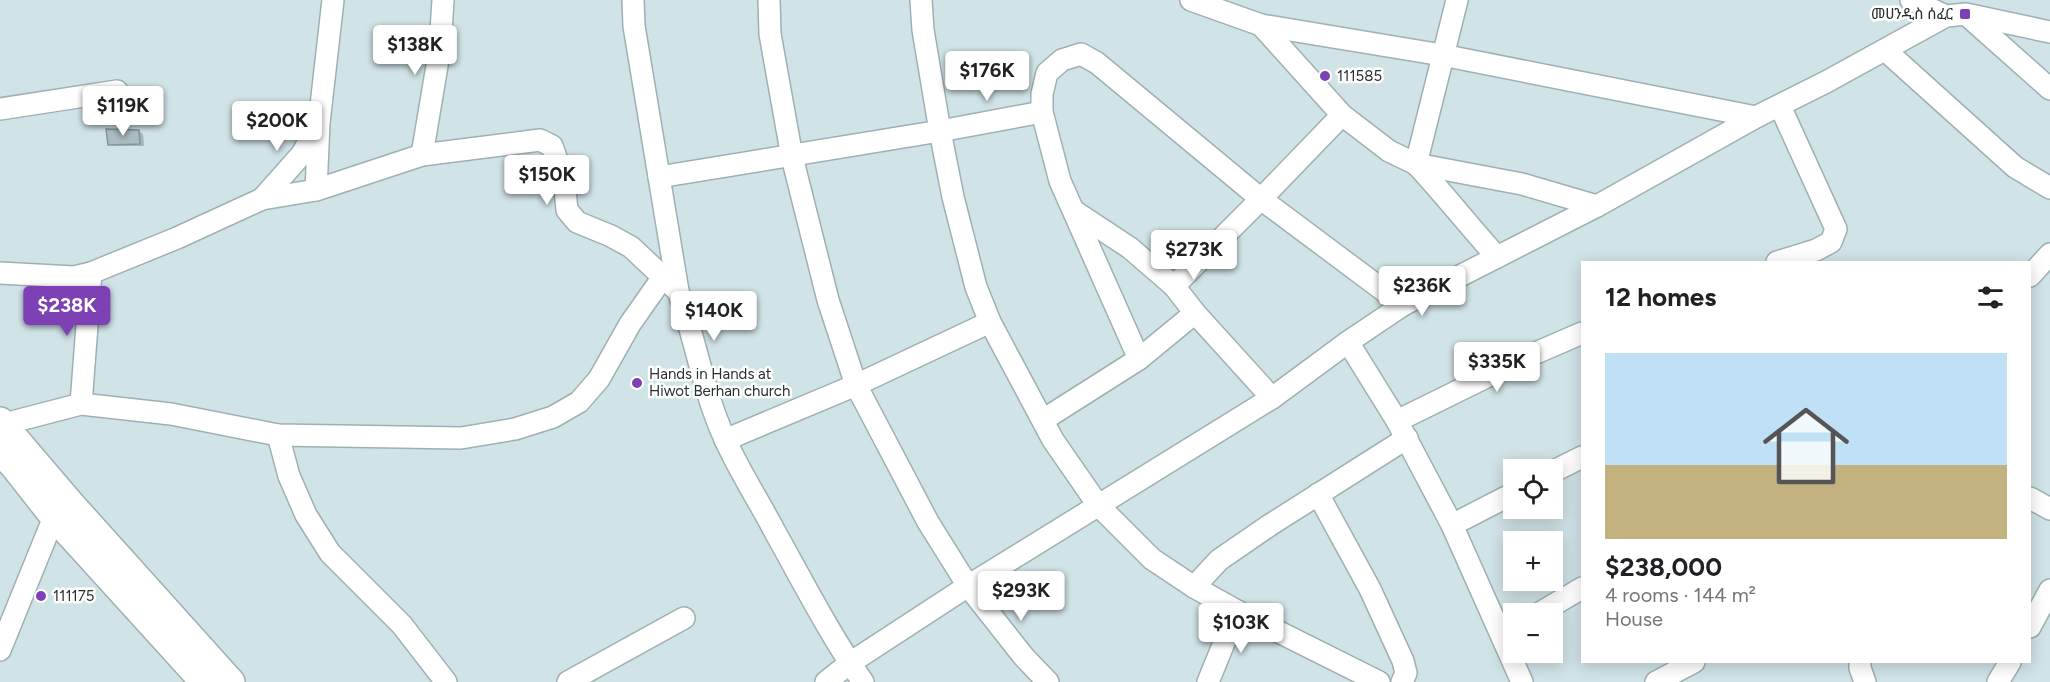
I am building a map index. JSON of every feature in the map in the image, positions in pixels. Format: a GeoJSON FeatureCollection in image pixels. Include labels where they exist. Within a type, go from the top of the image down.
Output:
{"type":"FeatureCollection","features":[{"type":"Feature","properties":{"kind":"main road"},"geometry":{"type":"LineString","coordinates":[[2,423],[62,510],[204,682]]}},
{"type":"Feature","properties":{"kind":"main road"},"geometry":{"type":"LineString","coordinates":[[0,452],[62,510],[231,682]]}},
{"type":"Feature","properties":{"kind":"street"},"geometry":{"type":"LineString","coordinates":[[316,190],[319,123],[333,0]]}},
{"type":"Feature","properties":{"kind":"street"},"geometry":{"type":"LineString","coordinates":[[422,155],[440,48],[443,0]]}},
{"type":"Feature","properties":{"kind":"street"},"geometry":{"type":"LineString","coordinates":[[633,0],[634,26],[678,291],[688,318],[708,396],[725,440],[850,663],[863,682]]}},
{"type":"Feature","properties":{"kind":"street"},"geometry":{"type":"LineString","coordinates":[[769,0],[770,34],[792,157],[828,300],[856,385],[928,522],[968,586],[1024,657],[1048,682]]}},
{"type":"Feature","properties":{"kind":"street"},"geometry":{"type":"LineString","coordinates":[[921,0],[923,30],[940,131],[953,197],[976,287],[990,322],[1053,440],[1098,505],[1152,559],[1345,674],[1378,682]]}},
{"type":"Feature","properties":{"kind":"street"},"geometry":{"type":"LineString","coordinates":[[1191,0],[1261,25],[1442,55],[1756,117]]}},
{"type":"Feature","properties":{"kind":"street"},"geometry":{"type":"LineString","coordinates":[[1416,164],[1457,0]]}},
{"type":"Feature","properties":{"kind":"street"},"geometry":{"type":"LineString","coordinates":[[1911,0],[2050,32]]}},
{"type":"Feature","properties":{"kind":"street"},"geometry":{"type":"LineString","coordinates":[[826,682],[850,663],[968,586],[1272,398],[1402,304],[1597,206],[1756,117],[1960,10]]}},
{"type":"Feature","properties":{"kind":"street"},"geometry":{"type":"LineString","coordinates":[[1960,10],[2050,89]]}},
{"type":"Feature","properties":{"kind":"street"},"geometry":{"type":"LineString","coordinates":[[1261,25],[1342,115],[1389,151],[1416,164],[1522,184],[1597,206]]}},
{"type":"Feature","properties":{"kind":"street"},"geometry":{"type":"LineString","coordinates":[[1885,50],[2015,167],[2050,188]]}},
{"type":"Feature","properties":{"kind":"street"},"geometry":{"type":"LineString","coordinates":[[1138,359],[1060,181],[1042,112],[1042,94],[1047,73],[1062,60],[1081,54],[1097,63],[1261,200],[1402,304]]}},
{"type":"Feature","properties":{"kind":"street"},"geometry":{"type":"LineString","coordinates":[[0,109],[117,91]]}},
{"type":"Feature","properties":{"kind":"street"},"geometry":{"type":"LineString","coordinates":[[1779,106],[1836,229],[1831,242],[1816,250],[1781,261]]}},
{"type":"Feature","properties":{"kind":"street"},"geometry":{"type":"LineString","coordinates":[[659,177],[792,157],[1042,112]]}},
{"type":"Feature","properties":{"kind":"street"},"geometry":{"type":"LineString","coordinates":[[1174,286],[1342,115]]}},
{"type":"Feature","properties":{"kind":"street"},"geometry":{"type":"LineString","coordinates":[[262,199],[302,154],[319,123]]}},
{"type":"Feature","properties":{"kind":"street"},"geometry":{"type":"LineString","coordinates":[[0,273],[74,277],[92,273],[177,238],[262,199],[316,190],[422,155],[540,140],[552,146],[564,180],[567,210],[577,222],[631,247],[678,291]]}},
{"type":"Feature","properties":{"kind":"street"},"geometry":{"type":"LineString","coordinates":[[1416,164],[1497,257]]}},
{"type":"Feature","properties":{"kind":"street"},"geometry":{"type":"LineString","coordinates":[[1074,211],[1130,248],[1174,286],[1195,313],[1272,398]]}},
{"type":"Feature","properties":{"kind":"street"},"geometry":{"type":"LineString","coordinates":[[2031,275],[2050,254]]}},
{"type":"Feature","properties":{"kind":"street"},"geometry":{"type":"LineString","coordinates":[[81,404],[92,273]]}},
{"type":"Feature","properties":{"kind":"street"},"geometry":{"type":"LineString","coordinates":[[2,423],[81,404],[171,414],[278,435],[461,438],[514,429],[553,417],[579,402],[599,379],[630,324],[663,277]]}},
{"type":"Feature","properties":{"kind":"street"},"geometry":{"type":"LineString","coordinates":[[1043,420],[1138,359],[1195,313]]}},
{"type":"Feature","properties":{"kind":"street"},"geometry":{"type":"LineString","coordinates":[[725,440],[856,385],[990,322]]}},
{"type":"Feature","properties":{"kind":"street"},"geometry":{"type":"LineString","coordinates":[[1194,586],[1219,560],[1318,494],[1402,429],[1529,356],[1581,333]]}},
{"type":"Feature","properties":{"kind":"street"},"geometry":{"type":"LineString","coordinates":[[1348,342],[1402,429],[1503,623]]}},
{"type":"Feature","properties":{"kind":"street"},"geometry":{"type":"LineString","coordinates":[[278,435],[289,476],[301,505],[330,553],[402,626],[446,682]]}},
{"type":"Feature","properties":{"kind":"street"},"geometry":{"type":"LineString","coordinates":[[1563,466],[1581,458]]}},
{"type":"Feature","properties":{"kind":"street"},"geometry":{"type":"LineString","coordinates":[[1318,494],[1370,589],[1403,661],[1406,674],[1402,682]]}},
{"type":"Feature","properties":{"kind":"street"},"geometry":{"type":"LineString","coordinates":[[1452,525],[1503,499]]}},
{"type":"Feature","properties":{"kind":"street"},"geometry":{"type":"LineString","coordinates":[[2031,499],[2050,509]]}},
{"type":"Feature","properties":{"kind":"street"},"geometry":{"type":"LineString","coordinates":[[0,650],[62,510]]}},
{"type":"Feature","properties":{"kind":"street"},"geometry":{"type":"LineString","coordinates":[[1557,603],[1581,589]]}},
{"type":"Feature","properties":{"kind":"street"},"geometry":{"type":"LineString","coordinates":[[2031,626],[2048,600]]}},
{"type":"Feature","properties":{"kind":"street"},"geometry":{"type":"LineString","coordinates":[[1208,682],[1237,611]]}},
{"type":"Feature","properties":{"kind":"street"},"geometry":{"type":"LineString","coordinates":[[580,679],[684,618]]}},
{"type":"Feature","properties":{"kind":"street"},"geometry":{"type":"LineString","coordinates":[[1516,663],[1522,682]]}},
{"type":"Feature","properties":{"kind":"street"},"geometry":{"type":"LineString","coordinates":[[1656,682],[1692,663]]}},
{"type":"Feature","properties":{"kind":"street"},"geometry":{"type":"LineString","coordinates":[[1860,663],[1865,682]]}},
{"type":"Feature","properties":{"kind":"street"},"geometry":{"type":"LineString","coordinates":[[1998,682],[2009,663]]}},
{"type":"Feature","properties":{"kind":"building"},"geometry":{"type":"Polygon","coordinates":[[[106,129],[139,130],[140,144],[108,145],[106,129]]]}},
{"type":"Feature","properties":{"kind":"place","name":"መሀንዲስ ሰፈር"},"geometry":{"type":"Point","coordinates":[1965,14]}},
{"type":"Feature","properties":{"kind":"place","name":"111585"},"geometry":{"type":"Point","coordinates":[1325,76]}},
{"type":"Feature","properties":{"kind":"place","name":"Hands in Hands at Hiwot Berhan church"},"geometry":{"type":"Point","coordinates":[637,383]}},
{"type":"Feature","properties":{"kind":"place","name":"111175"},"geometry":{"type":"Point","coordinates":[41,596]}}]}
